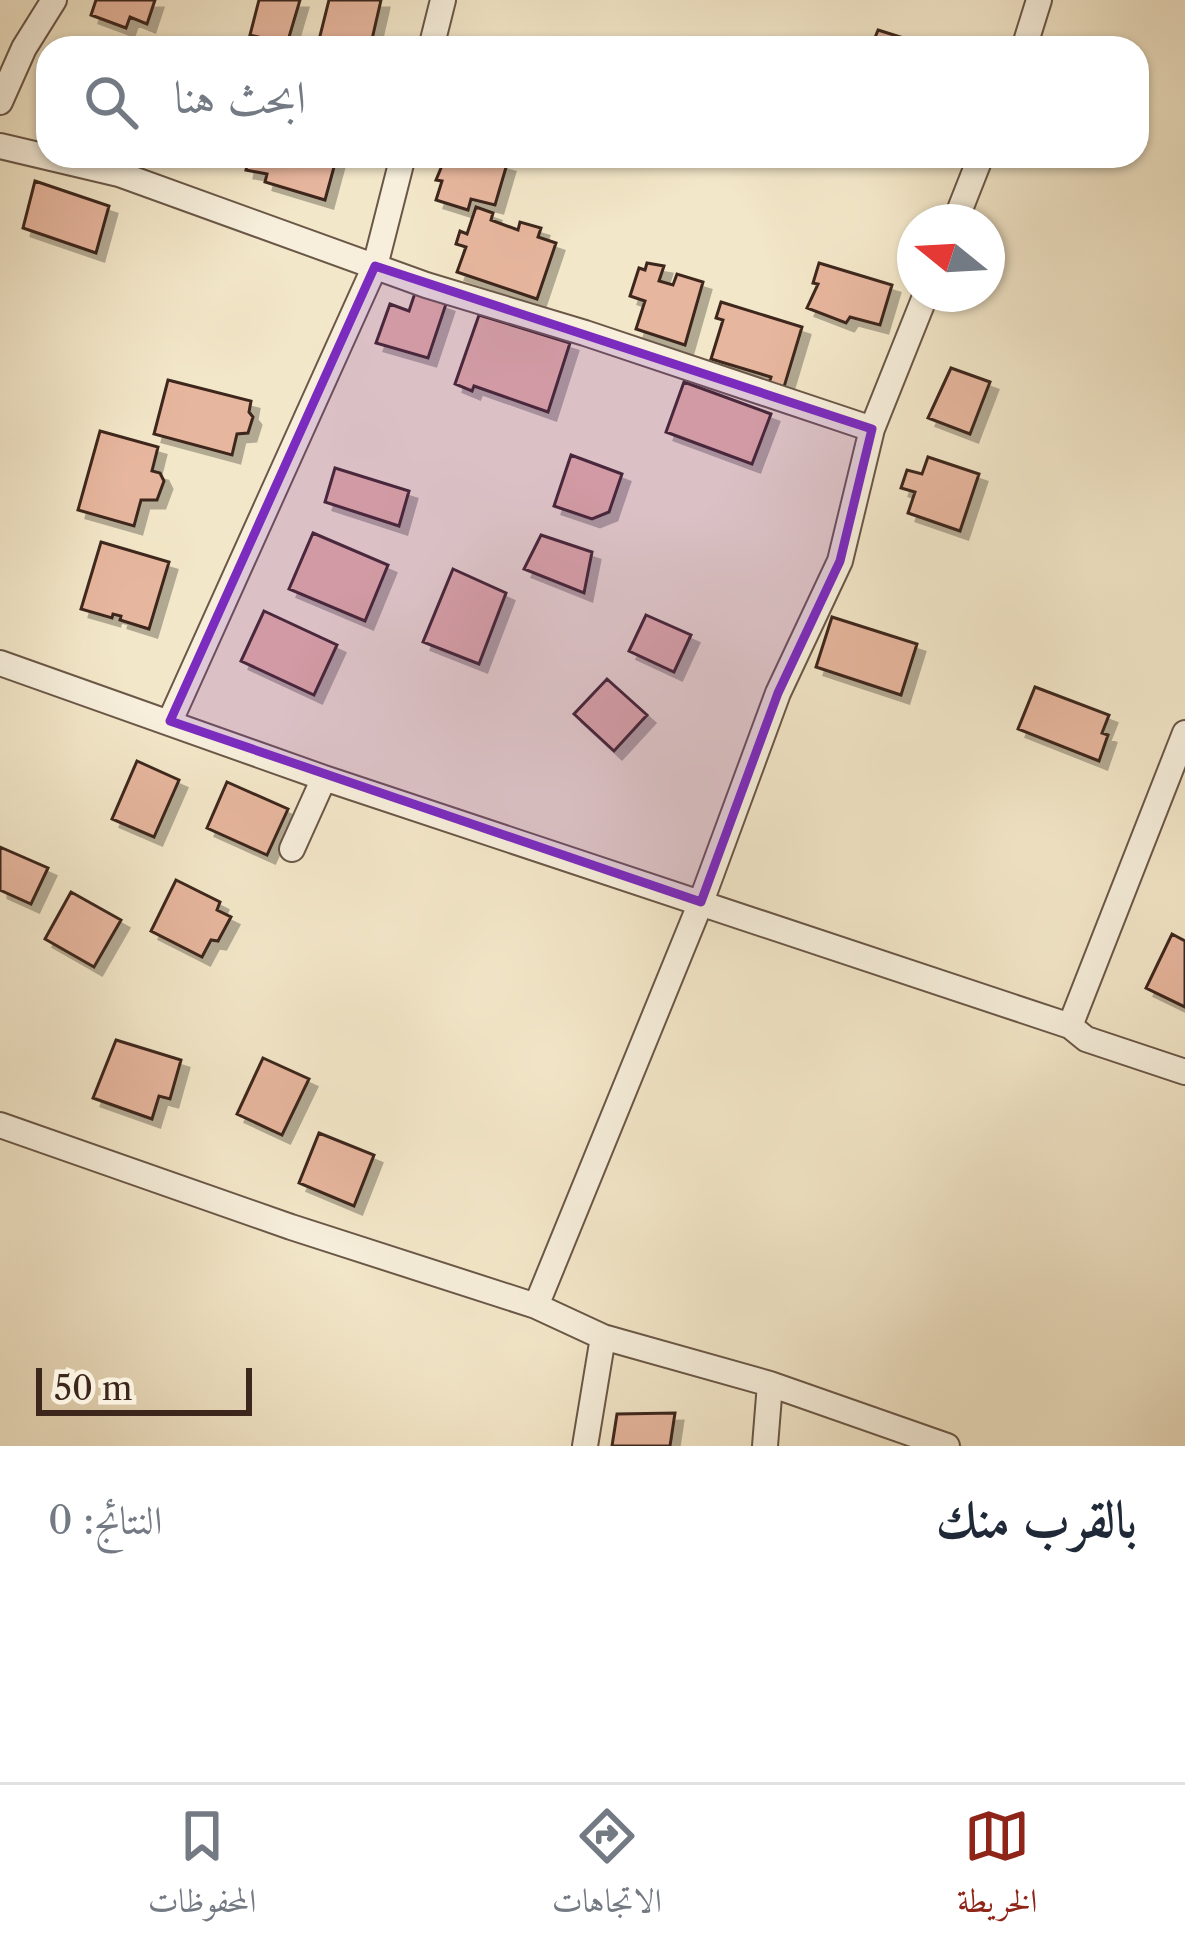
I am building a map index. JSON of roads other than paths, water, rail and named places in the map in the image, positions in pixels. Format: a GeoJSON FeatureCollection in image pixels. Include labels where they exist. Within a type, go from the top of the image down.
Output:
{"type":"FeatureCollection","features":[{"type":"Feature","properties":{"kind":"street"},"geometry":{"type":"LineString","coordinates":[[0,102],[54,0]]}},
{"type":"Feature","properties":{"kind":"street"},"geometry":{"type":"LineString","coordinates":[[434,36],[443,0]]}},
{"type":"Feature","properties":{"kind":"street"},"geometry":{"type":"LineString","coordinates":[[1028,36],[1039,0]]}},
{"type":"Feature","properties":{"kind":"street"},"geometry":{"type":"LineString","coordinates":[[0,38],[25,48]]}},
{"type":"Feature","properties":{"kind":"street"},"geometry":{"type":"LineString","coordinates":[[0,146],[36,154]]}},
{"type":"Feature","properties":{"kind":"street"},"geometry":{"type":"LineString","coordinates":[[94,168],[872,429]]}},
{"type":"Feature","properties":{"kind":"street"},"geometry":{"type":"LineString","coordinates":[[170,721],[375,266],[401,168]]}},
{"type":"Feature","properties":{"kind":"street"},"geometry":{"type":"LineString","coordinates":[[962,204],[976,168]]}},
{"type":"Feature","properties":{"kind":"street"},"geometry":{"type":"LineString","coordinates":[[536,1306],[701,902],[778,693],[841,561],[872,429],[919,312]]}},
{"type":"Feature","properties":{"kind":"street"},"geometry":{"type":"LineString","coordinates":[[0,663],[324,778],[1070,1026],[1086,1039],[1185,1072]]}},
{"type":"Feature","properties":{"kind":"street"},"geometry":{"type":"LineString","coordinates":[[1070,1026],[1185,733]]}},
{"type":"Feature","properties":{"kind":"street"},"geometry":{"type":"LineString","coordinates":[[292,849],[324,778]]}},
{"type":"Feature","properties":{"kind":"street"},"geometry":{"type":"LineString","coordinates":[[0,1125],[254,1215],[536,1306],[603,1337],[770,1384],[947,1446]]}},
{"type":"Feature","properties":{"kind":"street"},"geometry":{"type":"LineString","coordinates":[[586,1446],[603,1337]]}},
{"type":"Feature","properties":{"kind":"street"},"geometry":{"type":"LineString","coordinates":[[765,1446],[770,1384]]}}]}
